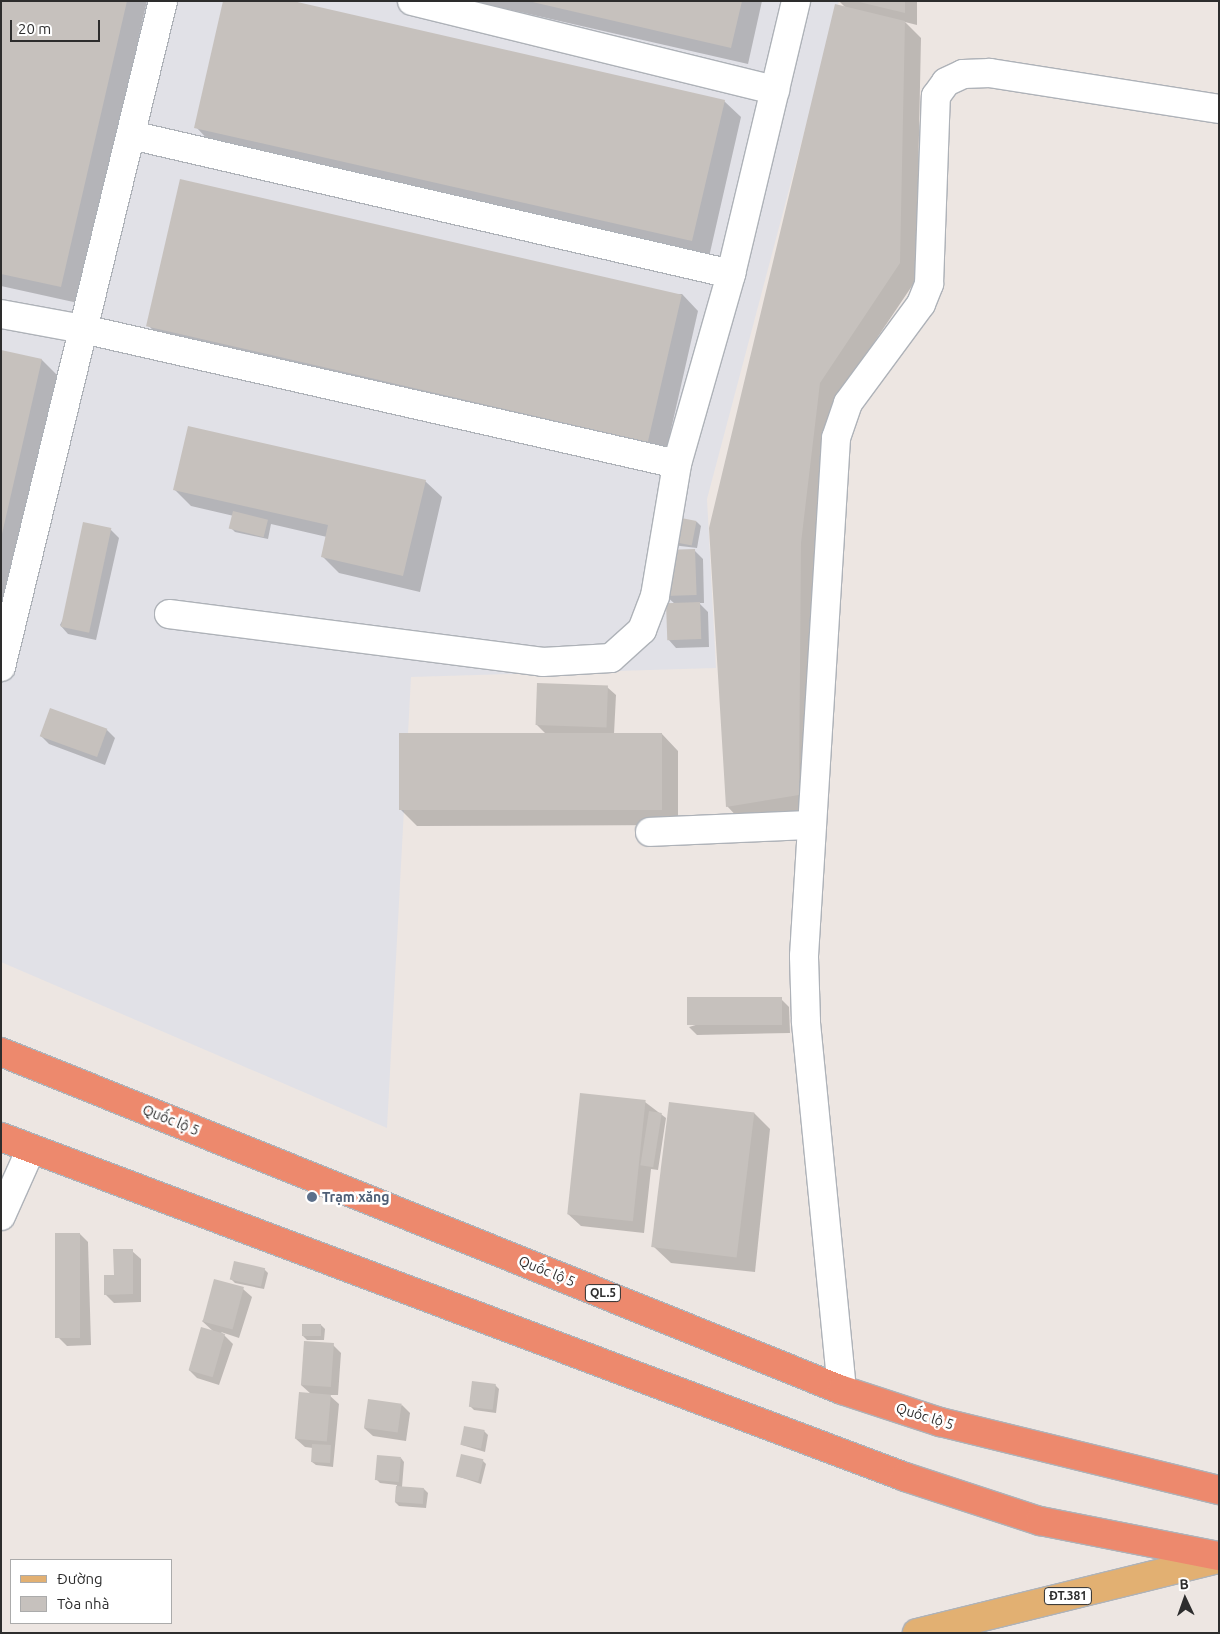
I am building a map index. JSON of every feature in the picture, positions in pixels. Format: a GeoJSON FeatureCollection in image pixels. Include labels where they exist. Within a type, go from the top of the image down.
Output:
{"type":"FeatureCollection","features":[{"type":"Feature","properties":{"kind":"highway","name":"Quốc lộ 5"},"geometry":{"type":"LineString","coordinates":[[1,1052],[842,1390],[940,1422],[1219,1490]]}},
{"type":"Feature","properties":{"kind":"highway"},"geometry":{"type":"LineString","coordinates":[[1,1137],[904,1477],[1040,1521],[1219,1558]]}},
{"type":"Feature","properties":{"kind":"main road","name":"ĐT.381"},"geometry":{"type":"LineString","coordinates":[[917,1633],[1219,1558]]}},
{"type":"Feature","properties":{"kind":"street"},"geometry":{"type":"LineString","coordinates":[[1,667],[163,1]]}},
{"type":"Feature","properties":{"kind":"street"},"geometry":{"type":"LineString","coordinates":[[412,1],[775,90]]}},
{"type":"Feature","properties":{"kind":"street"},"geometry":{"type":"LineString","coordinates":[[169,614],[543,662],[611,658],[642,630],[655,596],[677,464],[731,274],[796,1]]}},
{"type":"Feature","properties":{"kind":"street"},"geometry":{"type":"LineString","coordinates":[[842,1390],[806,1022],[804,956],[836,438],[848,403],[921,304],[929,284],[936,96],[946,82],[962,74],[990,73],[1219,109]]}},
{"type":"Feature","properties":{"kind":"street"},"geometry":{"type":"LineString","coordinates":[[131,135],[731,274]]}},
{"type":"Feature","properties":{"kind":"street"},"geometry":{"type":"LineString","coordinates":[[1,314],[83,329],[677,464]]}},
{"type":"Feature","properties":{"kind":"street"},"geometry":{"type":"LineString","coordinates":[[650,832],[812,825]]}},
{"type":"Feature","properties":{"kind":"street"},"geometry":{"type":"LineString","coordinates":[[1,1216],[31,1149]]}},
{"type":"Feature","properties":{"kind":"shaded area"},"geometry":{"type":"Polygon","coordinates":[[[1,1],[839,1],[707,499],[716,668],[411,677],[387,1128],[1,962],[1,1]]]}},
{"type":"Feature","properties":{"kind":"building"},"geometry":{"type":"Polygon","coordinates":[[[1,1],[127,1],[61,287],[1,274],[1,1]]]}},
{"type":"Feature","properties":{"kind":"building"},"geometry":{"type":"Polygon","coordinates":[[[223,1],[293,1],[725,100],[692,241],[194,128],[223,1]]]}},
{"type":"Feature","properties":{"kind":"building"},"geometry":{"type":"Polygon","coordinates":[[[528,1],[742,1],[731,48],[528,1]]]}},
{"type":"Feature","properties":{"kind":"building"},"geometry":{"type":"Polygon","coordinates":[[[905,1],[905,13],[859,2],[905,1]]]}},
{"type":"Feature","properties":{"kind":"building"},"geometry":{"type":"Polygon","coordinates":[[[835,4],[905,21],[900,263],[820,383],[801,543],[799,795],[726,807],[709,528],[835,4]]]}},
{"type":"Feature","properties":{"kind":"building"},"geometry":{"type":"Polygon","coordinates":[[[180,179],[682,295],[648,442],[146,326],[180,179]]]}},
{"type":"Feature","properties":{"kind":"building"},"geometry":{"type":"Polygon","coordinates":[[[1,350],[42,359],[2,534],[1,534],[1,350]]]}},
{"type":"Feature","properties":{"kind":"building"},"geometry":{"type":"Polygon","coordinates":[[[188,426],[426,480],[403,576],[321,557],[328,525],[173,490],[188,426]]]}},
{"type":"Feature","properties":{"kind":"building"},"geometry":{"type":"Polygon","coordinates":[[[233,511],[268,520],[264,537],[229,528],[233,511]]]}},
{"type":"Feature","properties":{"kind":"building"},"geometry":{"type":"Polygon","coordinates":[[[671,516],[697,521],[692,546],[666,541],[671,516]]]}},
{"type":"Feature","properties":{"kind":"building"},"geometry":{"type":"Polygon","coordinates":[[[83,522],[111,528],[89,633],[61,627],[83,522]]]}},
{"type":"Feature","properties":{"kind":"building"},"geometry":{"type":"Polygon","coordinates":[[[695,549],[697,595],[665,596],[663,550],[695,549]]]}},
{"type":"Feature","properties":{"kind":"building"},"geometry":{"type":"Polygon","coordinates":[[[700,602],[701,639],[667,640],[666,603],[700,602]]]}},
{"type":"Feature","properties":{"kind":"building"},"geometry":{"type":"Polygon","coordinates":[[[537,683],[608,685],[606,727],[536,725],[537,683]]]}},
{"type":"Feature","properties":{"kind":"building"},"geometry":{"type":"Polygon","coordinates":[[[50,708],[107,729],[97,757],[40,736],[50,708]]]}},
{"type":"Feature","properties":{"kind":"building"},"geometry":{"type":"Polygon","coordinates":[[[399,733],[662,733],[662,810],[399,810],[399,733]]]}},
{"type":"Feature","properties":{"kind":"building"},"geometry":{"type":"Polygon","coordinates":[[[687,997],[782,997],[782,1025],[687,1025],[687,997]]]}},
{"type":"Feature","properties":{"kind":"building"},"geometry":{"type":"Polygon","coordinates":[[[580,1093],[646,1100],[633,1221],[567,1214],[580,1093]]]}},
{"type":"Feature","properties":{"kind":"building"},"geometry":{"type":"Polygon","coordinates":[[[669,1102],[754,1112],[737,1257],[651,1247],[669,1102]]]}},
{"type":"Feature","properties":{"kind":"building"},"geometry":{"type":"Polygon","coordinates":[[[649,1111],[662,1113],[653,1167],[640,1165],[649,1111]]]}},
{"type":"Feature","properties":{"kind":"building"},"geometry":{"type":"Polygon","coordinates":[[[55,1233],[80,1233],[80,1338],[55,1338],[55,1233]]]}},
{"type":"Feature","properties":{"kind":"building"},"geometry":{"type":"Polygon","coordinates":[[[113,1249],[133,1249],[133,1294],[104,1295],[104,1275],[114,1275],[113,1249]]]}},
{"type":"Feature","properties":{"kind":"building"},"geometry":{"type":"Polygon","coordinates":[[[234,1261],[265,1268],[261,1287],[230,1280],[234,1261]]]}},
{"type":"Feature","properties":{"kind":"building"},"geometry":{"type":"Polygon","coordinates":[[[214,1279],[244,1287],[233,1330],[203,1322],[214,1279]]]}},
{"type":"Feature","properties":{"kind":"building"},"geometry":{"type":"Polygon","coordinates":[[[302,1324],[321,1324],[321,1336],[302,1336],[302,1324]]]}},
{"type":"Feature","properties":{"kind":"building"},"geometry":{"type":"Polygon","coordinates":[[[201,1327],[225,1334],[213,1377],[189,1370],[201,1327]]]}},
{"type":"Feature","properties":{"kind":"building"},"geometry":{"type":"Polygon","coordinates":[[[304,1341],[334,1343],[331,1387],[301,1385],[304,1341]]]}},
{"type":"Feature","properties":{"kind":"building"},"geometry":{"type":"Polygon","coordinates":[[[472,1381],[496,1384],[493,1410],[469,1407],[472,1381]]]}},
{"type":"Feature","properties":{"kind":"building"},"geometry":{"type":"Polygon","coordinates":[[[299,1392],[331,1395],[327,1442],[295,1439],[299,1392]]]}},
{"type":"Feature","properties":{"kind":"building"},"geometry":{"type":"Polygon","coordinates":[[[368,1399],[402,1404],[398,1432],[364,1428],[368,1399]]]}},
{"type":"Feature","properties":{"kind":"building"},"geometry":{"type":"Polygon","coordinates":[[[464,1426],[485,1430],[481,1449],[460,1445],[464,1426]]]}},
{"type":"Feature","properties":{"kind":"building"},"geometry":{"type":"Polygon","coordinates":[[[312,1444],[331,1445],[330,1463],[311,1462],[312,1444]]]}},
{"type":"Feature","properties":{"kind":"building"},"geometry":{"type":"Polygon","coordinates":[[[461,1454],[483,1459],[478,1482],[456,1476],[461,1454]]]}},
{"type":"Feature","properties":{"kind":"building"},"geometry":{"type":"Polygon","coordinates":[[[377,1455],[401,1457],[399,1482],[375,1480],[377,1455]]]}},
{"type":"Feature","properties":{"kind":"building"},"geometry":{"type":"Polygon","coordinates":[[[396,1486],[424,1488],[423,1504],[395,1502],[396,1486]]]}},
{"type":"Feature","properties":{"kind":"place","name":"Trạm xăng"},"geometry":{"type":"Point","coordinates":[312,1197]}}]}
